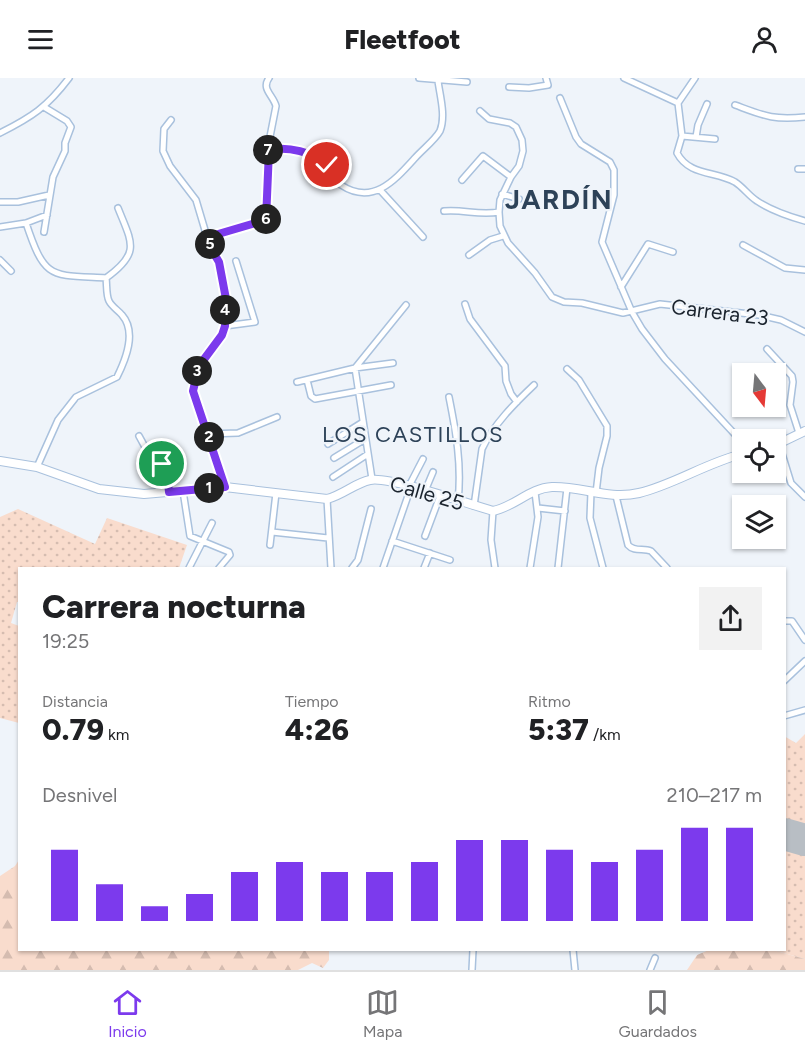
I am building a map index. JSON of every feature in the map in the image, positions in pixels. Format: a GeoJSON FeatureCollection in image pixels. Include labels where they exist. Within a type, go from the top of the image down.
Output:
{"type":"FeatureCollection","features":[{"type":"Feature","properties":{"kind":"street"},"geometry":{"type":"LineString","coordinates":[[0,133],[28,120],[44,107],[69,78]]}},
{"type":"Feature","properties":{"kind":"street"},"geometry":{"type":"LineString","coordinates":[[208,237],[266,220],[269,150],[276,106],[265,88],[269,78]]}},
{"type":"Feature","properties":{"kind":"street"},"geometry":{"type":"LineString","coordinates":[[419,78],[467,82]]}},
{"type":"Feature","properties":{"kind":"street"},"geometry":{"type":"LineString","coordinates":[[509,87],[529,88],[548,85],[546,78]]}},
{"type":"Feature","properties":{"kind":"street"},"geometry":{"type":"LineString","coordinates":[[624,78],[678,104]]}},
{"type":"Feature","properties":{"kind":"street"},"geometry":{"type":"LineString","coordinates":[[695,78],[678,104],[682,136],[677,153],[681,160],[695,170],[730,180],[756,201],[805,221]]}},
{"type":"Feature","properties":{"kind":"street"},"geometry":{"type":"LineString","coordinates":[[269,150],[294,149],[320,159],[327,165],[333,177],[354,191],[364,193],[380,190],[392,183],[440,131],[442,111],[438,81]]}},
{"type":"Feature","properties":{"kind":"street"},"geometry":{"type":"LineString","coordinates":[[560,98],[581,144],[613,166],[614,195],[602,242],[632,312],[665,359],[732,431]]}},
{"type":"Feature","properties":{"kind":"street"},"geometry":{"type":"LineString","coordinates":[[696,137],[698,125],[707,104]]}},
{"type":"Feature","properties":{"kind":"street"},"geometry":{"type":"LineString","coordinates":[[735,105],[769,118],[805,117]]}},
{"type":"Feature","properties":{"kind":"street"},"geometry":{"type":"LineString","coordinates":[[44,107],[67,121],[71,127],[65,143],[65,152],[53,177],[44,232]]}},
{"type":"Feature","properties":{"kind":"street"},"geometry":{"type":"LineString","coordinates":[[480,111],[489,119],[510,123],[516,127],[522,140],[519,166],[502,194],[499,212],[503,236],[552,297],[558,301],[582,303],[623,313],[632,312]]}},
{"type":"Feature","properties":{"kind":"street"},"geometry":{"type":"LineString","coordinates":[[171,120],[164,129],[163,151],[170,166],[196,200],[210,247],[219,262],[226,299],[225,326],[222,335],[199,366],[193,391],[225,487]]}},
{"type":"Feature","properties":{"kind":"street"},"geometry":{"type":"LineString","coordinates":[[682,136],[715,139]]}},
{"type":"Feature","properties":{"kind":"street"},"geometry":{"type":"LineString","coordinates":[[462,180],[483,156],[511,177]]}},
{"type":"Feature","properties":{"kind":"street"},"geometry":{"type":"LineString","coordinates":[[380,190],[423,237]]}},
{"type":"Feature","properties":{"kind":"street"},"geometry":{"type":"LineString","coordinates":[[502,194],[519,199]]}},
{"type":"Feature","properties":{"kind":"street"},"geometry":{"type":"LineString","coordinates":[[0,202],[18,202],[49,195]]}},
{"type":"Feature","properties":{"kind":"street"},"geometry":{"type":"LineString","coordinates":[[26,223],[38,257],[53,272],[63,276],[106,278],[120,268],[130,253],[131,241],[118,208]]}},
{"type":"Feature","properties":{"kind":"street"},"geometry":{"type":"LineString","coordinates":[[444,211],[454,210],[485,215],[499,212]]}},
{"type":"Feature","properties":{"kind":"street"},"geometry":{"type":"LineString","coordinates":[[0,227],[26,223],[47,215]]}},
{"type":"Feature","properties":{"kind":"street"},"geometry":{"type":"LineString","coordinates":[[469,255],[490,240],[503,236]]}},
{"type":"Feature","properties":{"kind":"street"},"geometry":{"type":"LineString","coordinates":[[621,287],[648,244],[673,252]]}},
{"type":"Feature","properties":{"kind":"street"},"geometry":{"type":"LineString","coordinates":[[743,245],[785,268],[805,270]]}},
{"type":"Feature","properties":{"kind":"street"},"geometry":{"type":"LineString","coordinates":[[0,260],[11,271]]}},
{"type":"Feature","properties":{"kind":"street"},"geometry":{"type":"LineString","coordinates":[[225,326],[255,322],[236,261]]}},
{"type":"Feature","properties":{"kind":"street"},"geometry":{"type":"LineString","coordinates":[[37,467],[58,420],[76,397],[117,377],[122,366],[129,343],[129,333],[123,316],[110,304],[106,278]]}},
{"type":"Feature","properties":{"kind":"street"},"geometry":{"type":"LineString","coordinates":[[465,304],[470,319],[505,366],[506,381],[517,402]]}},
{"type":"Feature","properties":{"kind":"street","name":"Carrera 23"},"geometry":{"type":"LineString","coordinates":[[632,312],[660,304],[759,315],[781,320],[805,332]]}},
{"type":"Feature","properties":{"kind":"street"},"geometry":{"type":"LineString","coordinates":[[372,479],[355,368],[406,305]]}},
{"type":"Feature","properties":{"kind":"street"},"geometry":{"type":"LineString","coordinates":[[767,349],[792,376],[790,405],[802,432],[786,441]]}},
{"type":"Feature","properties":{"kind":"street"},"geometry":{"type":"LineString","coordinates":[[297,382],[355,368],[393,363]]}},
{"type":"Feature","properties":{"kind":"street"},"geometry":{"type":"LineString","coordinates":[[567,369],[579,380],[607,426],[607,436],[593,493],[590,518],[603,567]]}},
{"type":"Feature","properties":{"kind":"street"},"geometry":{"type":"LineString","coordinates":[[308,380],[311,396],[315,399],[391,385]]}},
{"type":"Feature","properties":{"kind":"street"},"geometry":{"type":"LineString","coordinates":[[474,506],[482,449],[486,440],[534,385]]}},
{"type":"Feature","properties":{"kind":"street"},"geometry":{"type":"LineString","coordinates":[[449,397],[459,443],[458,501]]}},
{"type":"Feature","properties":{"kind":"street"},"geometry":{"type":"LineString","coordinates":[[208,434],[238,433],[277,417]]}},
{"type":"Feature","properties":{"kind":"street"},"geometry":{"type":"LineString","coordinates":[[328,444],[363,422]]}},
{"type":"Feature","properties":{"kind":"street"},"geometry":{"type":"LineString","coordinates":[[139,436],[145,447],[166,470],[169,492]]}},
{"type":"Feature","properties":{"kind":"street"},"geometry":{"type":"LineString","coordinates":[[334,458],[365,439]]}},
{"type":"Feature","properties":{"kind":"street"},"geometry":{"type":"LineString","coordinates":[[333,477],[368,454]]}},
{"type":"Feature","properties":{"kind":"street","name":"Calle 25"},"geometry":{"type":"LineString","coordinates":[[327,499],[372,479],[410,487],[493,511],[503,509],[535,492],[551,487],[616,496],[640,493],[732,457]]}},
{"type":"Feature","properties":{"kind":"street"},"geometry":{"type":"LineString","coordinates":[[382,567],[410,487],[423,459]]}},
{"type":"Feature","properties":{"kind":"street"},"geometry":{"type":"LineString","coordinates":[[0,461],[37,467],[99,489],[144,494],[225,487],[327,499],[330,567]]}},
{"type":"Feature","properties":{"kind":"street"},"geometry":{"type":"LineString","coordinates":[[786,468],[791,483],[805,496]]}},
{"type":"Feature","properties":{"kind":"street"},"geometry":{"type":"LineString","coordinates":[[425,491],[433,472]]}},
{"type":"Feature","properties":{"kind":"street"},"geometry":{"type":"LineString","coordinates":[[558,567],[567,488]]}},
{"type":"Feature","properties":{"kind":"street"},"geometry":{"type":"LineString","coordinates":[[183,491],[188,534],[230,552],[220,567]]}},
{"type":"Feature","properties":{"kind":"street"},"geometry":{"type":"LineString","coordinates":[[530,567],[538,517],[535,492]]}},
{"type":"Feature","properties":{"kind":"street"},"geometry":{"type":"LineString","coordinates":[[270,545],[276,493]]}},
{"type":"Feature","properties":{"kind":"street"},"geometry":{"type":"LineString","coordinates":[[425,536],[440,496]]}},
{"type":"Feature","properties":{"kind":"street"},"geometry":{"type":"LineString","coordinates":[[616,496],[628,544],[638,550],[651,551],[666,567]]}},
{"type":"Feature","properties":{"kind":"street"},"geometry":{"type":"LineString","coordinates":[[353,567],[357,560],[371,508]]}},
{"type":"Feature","properties":{"kind":"street"},"geometry":{"type":"LineString","coordinates":[[538,508],[565,511]]}},
{"type":"Feature","properties":{"kind":"street"},"geometry":{"type":"LineString","coordinates":[[493,511],[491,540],[495,567]]}},
{"type":"Feature","properties":{"kind":"street"},"geometry":{"type":"LineString","coordinates":[[190,567],[212,523]]}},
{"type":"Feature","properties":{"kind":"street"},"geometry":{"type":"LineString","coordinates":[[272,532],[328,538]]}},
{"type":"Feature","properties":{"kind":"street"},"geometry":{"type":"LineString","coordinates":[[392,541],[450,560]]}},
{"type":"Feature","properties":{"kind":"street"},"geometry":{"type":"LineString","coordinates":[[424,567],[430,554]]}},
{"type":"Feature","properties":{"kind":"street"},"geometry":{"type":"LineString","coordinates":[[786,621],[792,621],[805,640]]}},
{"type":"Feature","properties":{"kind":"street"},"geometry":{"type":"LineString","coordinates":[[786,679],[805,661]]}},
{"type":"Feature","properties":{"kind":"street"},"geometry":{"type":"LineString","coordinates":[[786,716],[805,710]]}},
{"type":"Feature","properties":{"kind":"street"},"geometry":{"type":"LineString","coordinates":[[472,970],[473,951]]}},
{"type":"Feature","properties":{"kind":"street"},"geometry":{"type":"LineString","coordinates":[[573,951],[575,970]]}},
{"type":"Feature","properties":{"kind":"street"},"geometry":{"type":"LineString","coordinates":[[650,970],[655,958]]}},
{"type":"Feature","properties":{"kind":"green space"},"geometry":{"type":"Polygon","coordinates":[[[18,509],[95,544],[107,518],[187,545],[179,567],[18,567],[18,602],[11,623],[18,626],[18,723],[0,718],[0,517],[18,509]]]}},
{"type":"Feature","properties":{"kind":"green space"},"geometry":{"type":"Polygon","coordinates":[[[805,734],[805,828],[786,822],[786,737],[796,743],[805,734]]]}},
{"type":"Feature","properties":{"kind":"green space"},"geometry":{"type":"Polygon","coordinates":[[[786,848],[805,853],[805,959],[777,951],[786,951],[786,848]]]}},
{"type":"Feature","properties":{"kind":"green space"},"geometry":{"type":"Polygon","coordinates":[[[18,862],[18,951],[329,951],[329,960],[323,968],[312,963],[298,970],[0,970],[0,876],[18,862]]]}},
{"type":"Feature","properties":{"kind":"green space"},"geometry":{"type":"Polygon","coordinates":[[[707,951],[777,951],[805,959],[805,970],[687,970],[697,955],[707,951]]]}},
{"type":"Feature","properties":{"kind":"runway"},"geometry":{"type":"LineString","coordinates":[[786,835],[805,840]]}},
{"type":"Feature","properties":{"kind":"district","name":"JARDÍN"},"geometry":{"type":"Point","coordinates":[559,199]}},
{"type":"Feature","properties":{"kind":"district","name":"LOS CASTILLOS"},"geometry":{"type":"Point","coordinates":[413,434]}},
{"type":"Feature","properties":{"kind":"route"},"geometry":{"type":"LineString","coordinates":[[162,464],[166,470],[169,492],[225,487],[193,391],[199,366],[222,335],[225,326],[226,299],[219,262],[210,247],[208,237],[266,220],[267,152],[269,150],[294,149],[320,159],[327,165]]}}]}
